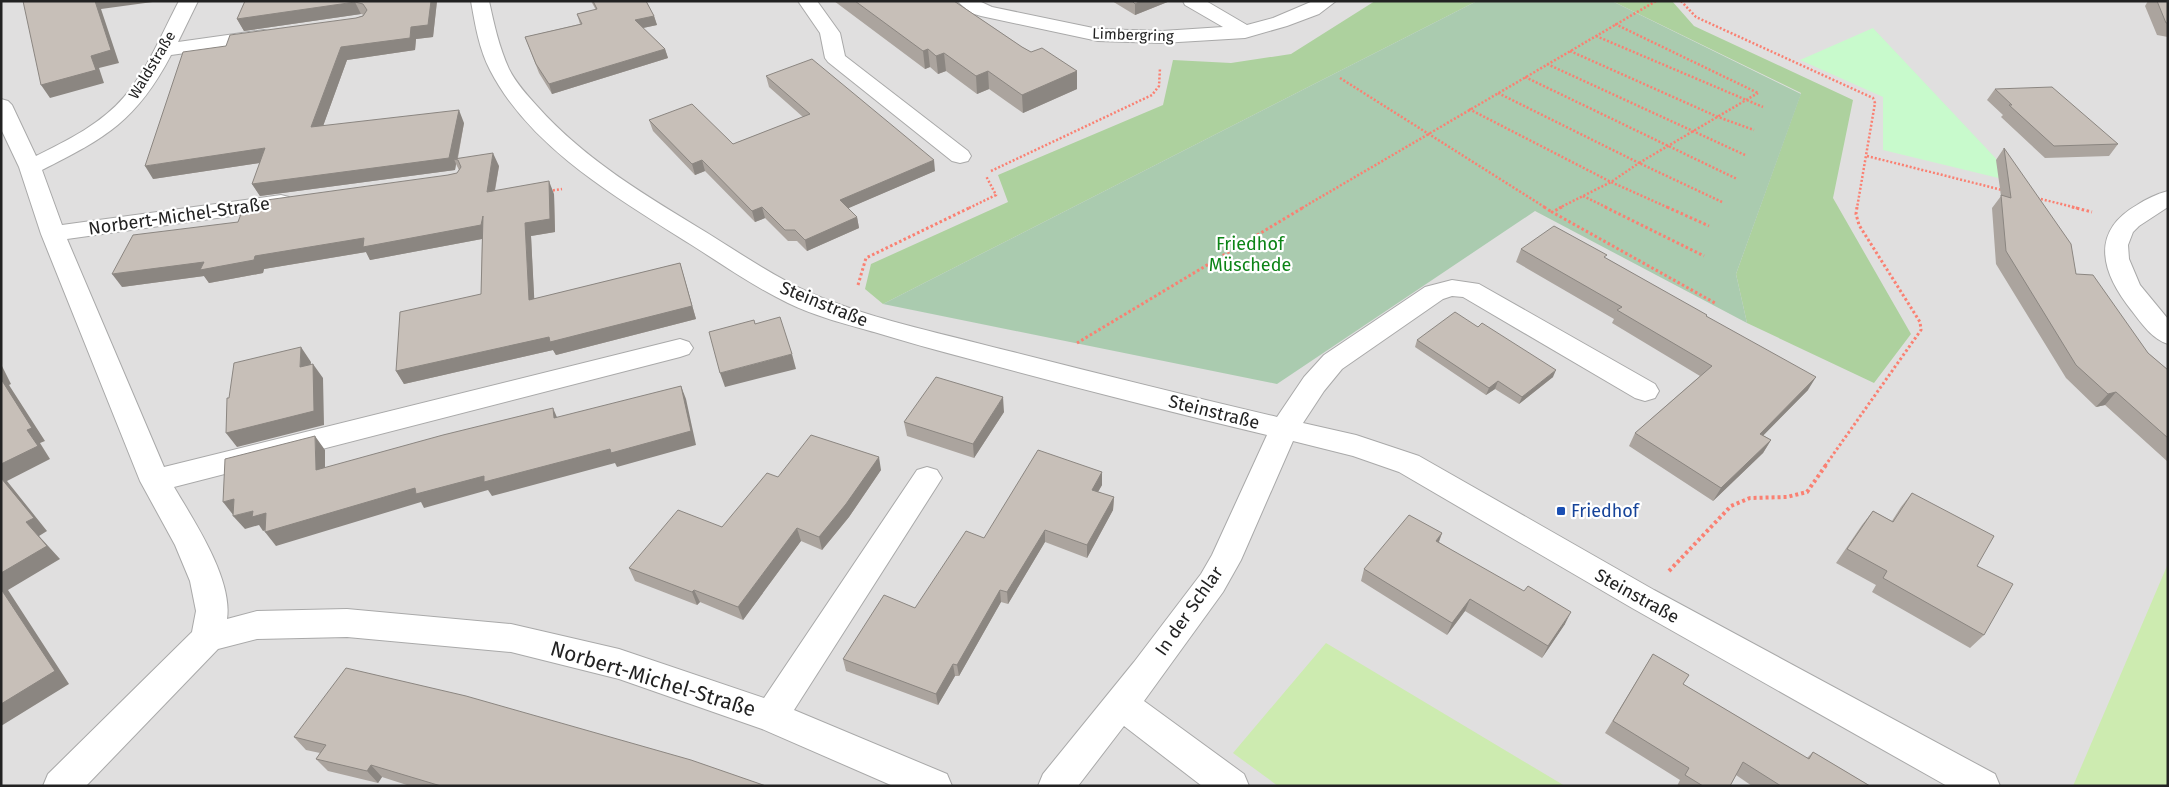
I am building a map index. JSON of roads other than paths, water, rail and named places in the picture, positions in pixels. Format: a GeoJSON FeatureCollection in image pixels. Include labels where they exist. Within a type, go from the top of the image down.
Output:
{"type":"FeatureCollection","features":[{"type":"Feature","properties":{"kind":"street","name":"Waldstraße"},"geometry":{"type":"LineString","coordinates":[[30,167],[86,138],[122,112],[143,86],[189,1]]}},
{"type":"Feature","properties":{"kind":"street","name":"Steinstraße"},"geometry":{"type":"LineString","coordinates":[[480,1],[486,33],[494,60],[515,94],[543,126],[584,163],[690,233],[798,297],[848,316],[1036,367],[1356,446],[1409,464],[1643,599],[1982,786]]}},
{"type":"Feature","properties":{"kind":"street"},"geometry":{"type":"LineString","coordinates":[[807,1],[830,33],[835,58],[960,156]]}},
{"type":"Feature","properties":{"kind":"street","name":"Limbergring"},"geometry":{"type":"LineString","coordinates":[[966,1],[978,9],[1001,15],[1112,37],[1162,37],[1245,32],[1312,10],[1327,1]]}},
{"type":"Feature","properties":{"kind":"street"},"geometry":{"type":"LineString","coordinates":[[1192,1],[1245,32]]}},
{"type":"Feature","properties":{"kind":"street"},"geometry":{"type":"LineString","coordinates":[[164,50],[278,34]]}},
{"type":"Feature","properties":{"kind":"street"},"geometry":{"type":"LineString","coordinates":[[1,105],[30,167],[53,234],[155,481],[198,564],[212,610],[208,638],[61,786]]}},
{"type":"Feature","properties":{"kind":"street","name":"Norbert-Michel-Straße"},"geometry":{"type":"LineString","coordinates":[[53,234],[307,198]]}},
{"type":"Feature","properties":{"kind":"street"},"geometry":{"type":"LineString","coordinates":[[2168,198],[2130,221],[2121,231],[2115,243],[2118,267],[2132,292],[2168,335]]}},
{"type":"Feature","properties":{"kind":"street","name":"Steinstraße"},"geometry":{"type":"LineString","coordinates":[[1284,429],[1314,384],[1333,362],[1434,293],[1446,288],[1456,287],[1470,290],[1645,391]]}},
{"type":"Feature","properties":{"kind":"street"},"geometry":{"type":"LineString","coordinates":[[155,481],[680,348]]}},
{"type":"Feature","properties":{"kind":"street","name":"In der Schlar"},"geometry":{"type":"LineString","coordinates":[[1056,786],[1121,704],[1212,583],[1225,560],[1284,429]]}},
{"type":"Feature","properties":{"kind":"street","name":"Norbert-Michel-Straße"},"geometry":{"type":"LineString","coordinates":[[771,716],[927,478]]}},
{"type":"Feature","properties":{"kind":"street","name":"Norbert-Michel-Straße"},"geometry":{"type":"LineString","coordinates":[[208,638],[257,625],[293,622],[347,622],[511,638],[619,664],[771,716],[934,786]]}},
{"type":"Feature","properties":{"kind":"street"},"geometry":{"type":"LineString","coordinates":[[1121,704],[1232,786]]}},
{"type":"Feature","properties":{"kind":"place","name":"Friedhof"},"geometry":{"type":"Point","coordinates":[1561,511]}},
{"type":"Feature","properties":{"kind":"park label","name":"Friedhof Müschede"},"geometry":{"type":"Point","coordinates":[1250,254]}}]}
